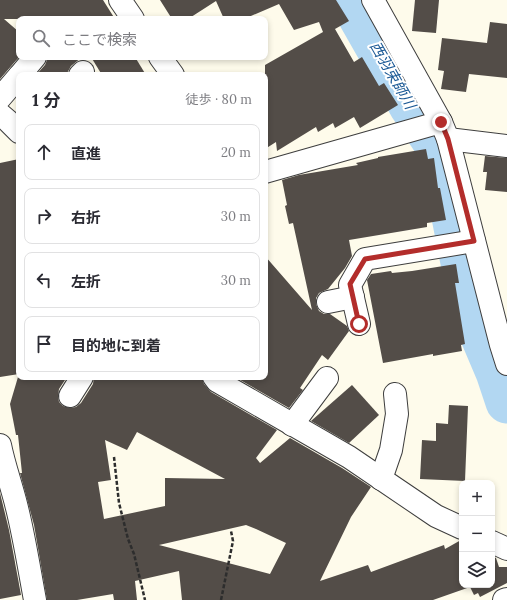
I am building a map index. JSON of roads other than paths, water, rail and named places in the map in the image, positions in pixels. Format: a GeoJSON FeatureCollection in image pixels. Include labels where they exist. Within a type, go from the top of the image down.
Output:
{"type":"FeatureCollection","features":[{"type":"Feature","properties":{"kind":"street"},"geometry":{"type":"LineString","coordinates":[[120,0],[132,16]]}},
{"type":"Feature","properties":{"kind":"street"},"geometry":{"type":"LineString","coordinates":[[373,0],[434,129],[464,243],[505,351]]}},
{"type":"Feature","properties":{"kind":"street"},"geometry":{"type":"LineString","coordinates":[[22,72],[32,60]]}},
{"type":"Feature","properties":{"kind":"street"},"geometry":{"type":"LineString","coordinates":[[162,60],[171,72]]}},
{"type":"Feature","properties":{"kind":"street"},"geometry":{"type":"LineString","coordinates":[[0,98],[16,79]]}},
{"type":"Feature","properties":{"kind":"street"},"geometry":{"type":"LineString","coordinates":[[0,114],[16,129]]}},
{"type":"Feature","properties":{"kind":"street"},"geometry":{"type":"LineString","coordinates":[[268,171],[434,129],[507,146]]}},
{"type":"Feature","properties":{"kind":"street"},"geometry":{"type":"LineString","coordinates":[[359,324],[350,284],[365,259],[464,243]]}},
{"type":"Feature","properties":{"kind":"street"},"geometry":{"type":"LineString","coordinates":[[328,302],[353,297]]}},
{"type":"Feature","properties":{"kind":"street"},"geometry":{"type":"LineString","coordinates":[[292,425],[327,378]]}},
{"type":"Feature","properties":{"kind":"street"},"geometry":{"type":"LineString","coordinates":[[70,396],[80,380]]}},
{"type":"Feature","properties":{"kind":"street"},"geometry":{"type":"LineString","coordinates":[[216,380],[349,457],[436,516],[459,527]]}},
{"type":"Feature","properties":{"kind":"street"},"geometry":{"type":"LineString","coordinates":[[381,479],[392,450],[397,414],[395,394]]}},
{"type":"Feature","properties":{"kind":"street"},"geometry":{"type":"LineString","coordinates":[[0,445],[16,503],[34,600]]}},
{"type":"Feature","properties":{"kind":"street"},"geometry":{"type":"LineString","coordinates":[[495,543],[507,549]]}},
{"type":"Feature","properties":{"kind":"waterway","name":"西羽束師川"},"geometry":{"type":"LineString","coordinates":[[350,0],[411,107],[440,151],[472,313],[497,372],[507,402]]}}]}
